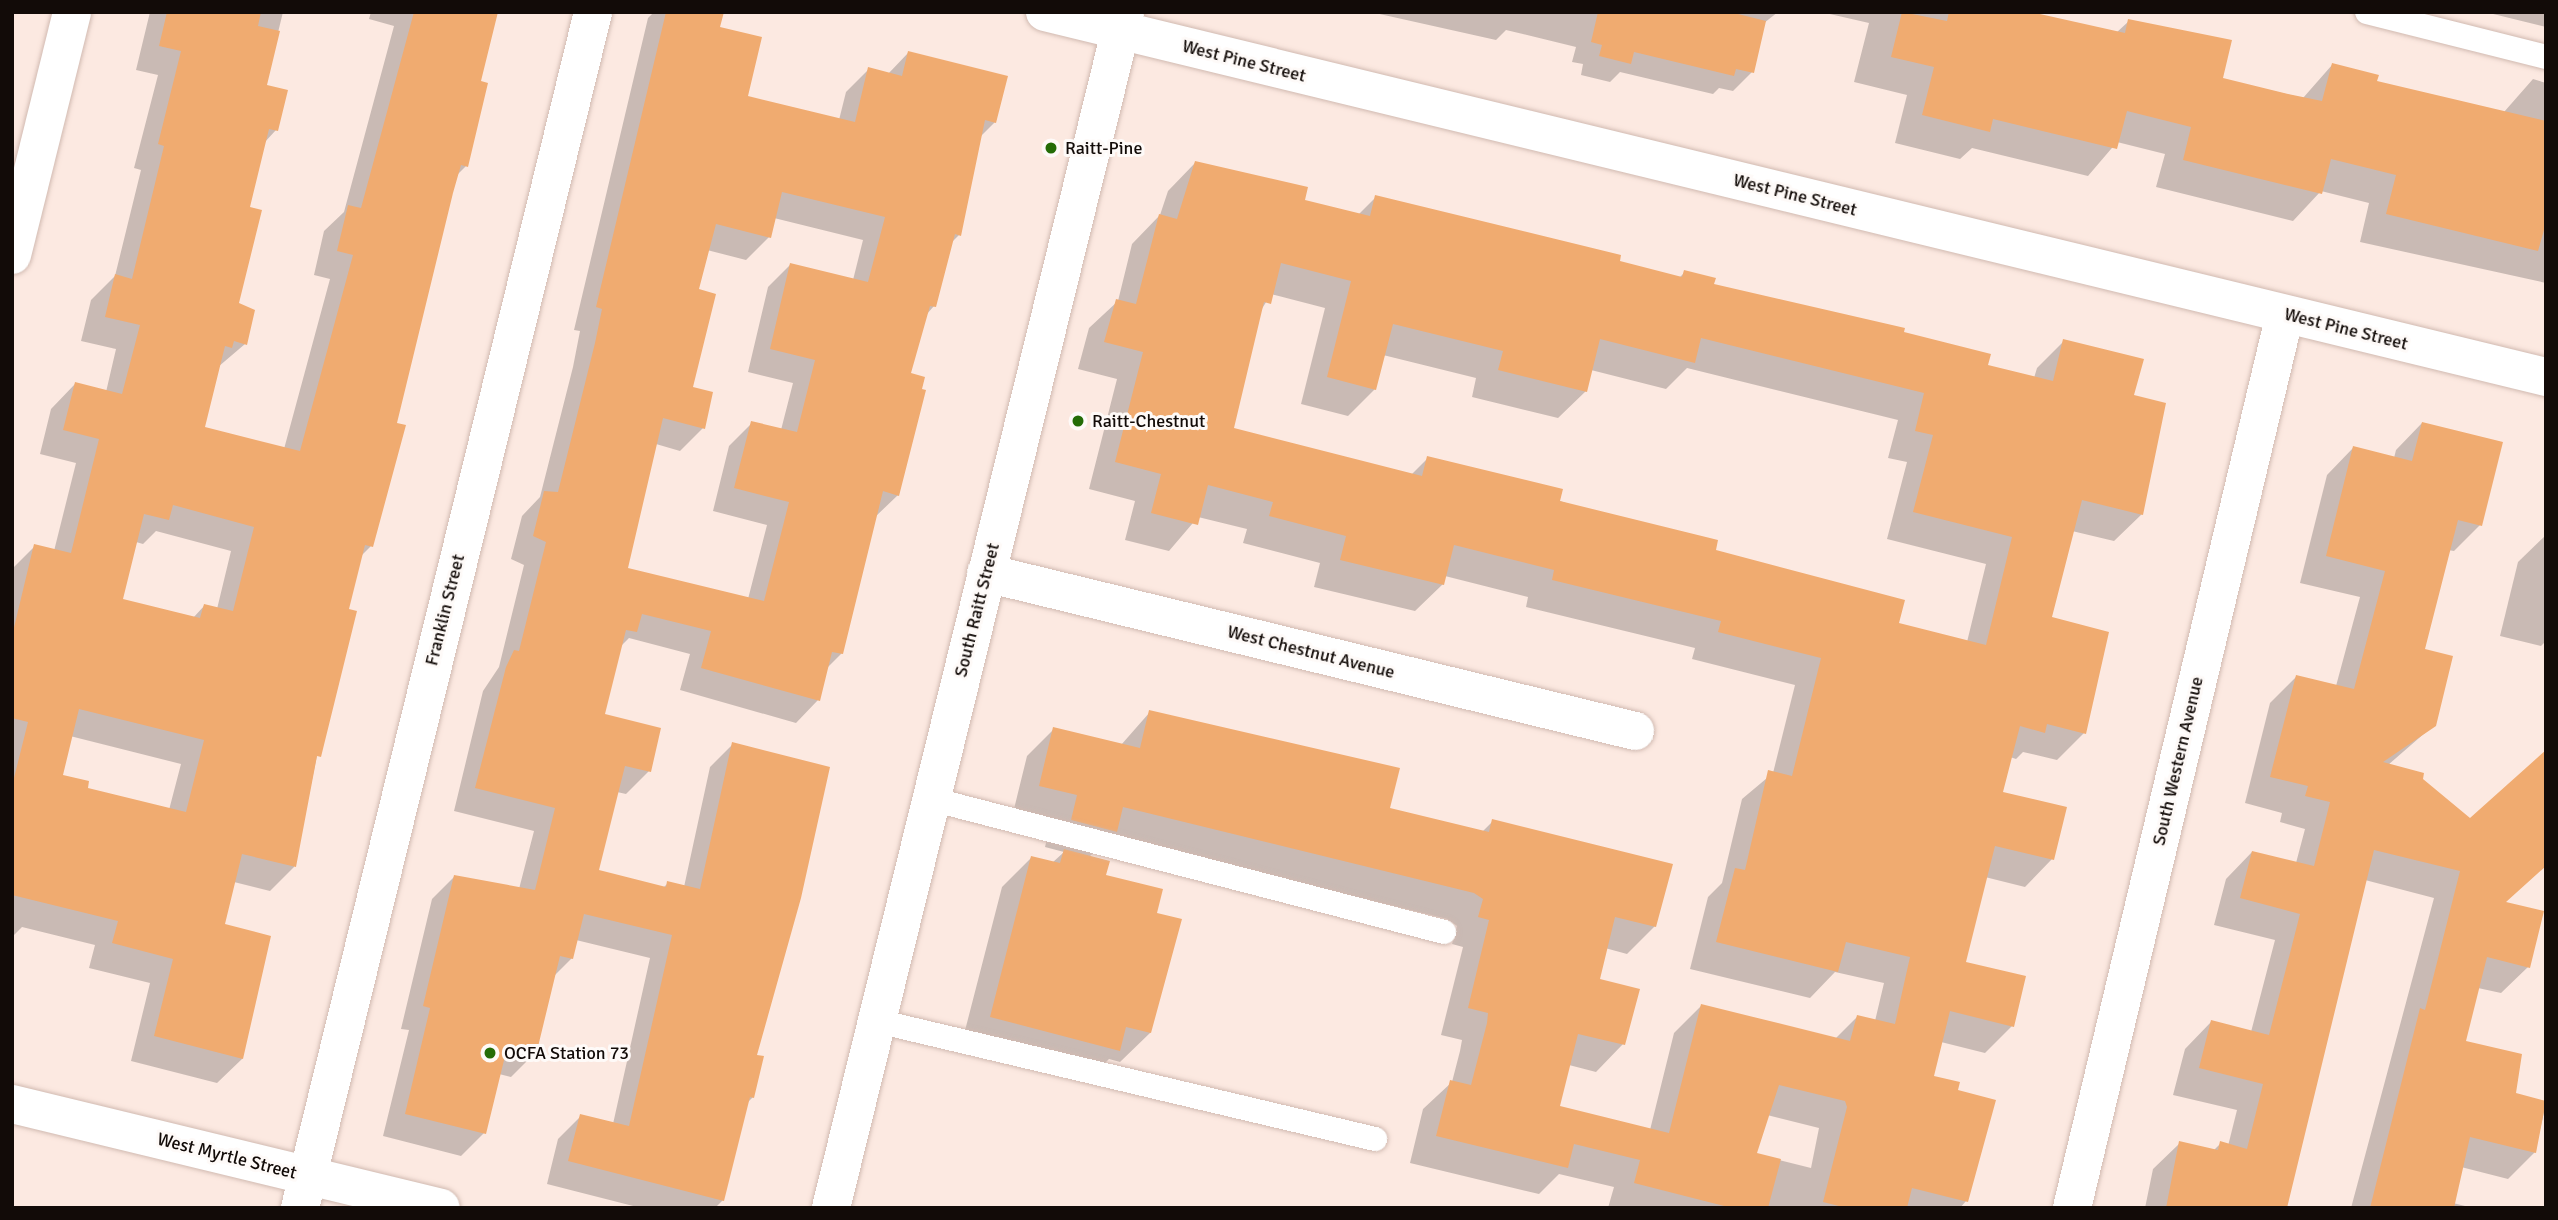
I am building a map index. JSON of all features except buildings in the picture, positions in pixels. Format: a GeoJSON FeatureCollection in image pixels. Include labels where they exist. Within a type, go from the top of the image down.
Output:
{"type":"FeatureCollection","features":[{"type":"Feature","properties":{"kind":"street"},"geometry":{"type":"LineString","coordinates":[[12,255],[72,12]]}},
{"type":"Feature","properties":{"kind":"street","name":"Franklin Street"},"geometry":{"type":"LineString","coordinates":[[302,1191],[593,12]]}},
{"type":"Feature","properties":{"kind":"street","name":"West Pine Street"},"geometry":{"type":"LineString","coordinates":[[1045,12],[1122,21],[2285,314],[2546,377]]}},
{"type":"Feature","properties":{"kind":"street","name":"South Raitt Street"},"geometry":{"type":"LineString","coordinates":[[831,1208],[1122,21]]}},
{"type":"Feature","properties":{"kind":"street","name":"South Western Avenue"},"geometry":{"type":"LineString","coordinates":[[2072,1208],[2285,314]]}},
{"type":"Feature","properties":{"kind":"street","name":"West Chestnut Avenue"},"geometry":{"type":"LineString","coordinates":[[986,573],[1635,731]]}},
{"type":"Feature","properties":{"kind":"street","name":"West Myrtle Street"},"geometry":{"type":"LineString","coordinates":[[12,1104],[302,1191],[441,1208]]}},
{"type":"Feature","properties":{"kind":"lane"},"geometry":{"type":"LineString","coordinates":[[2367,12],[2546,57]]}},
{"type":"Feature","properties":{"kind":"lane"},"geometry":{"type":"LineString","coordinates":[[931,799],[1444,932]]}},
{"type":"Feature","properties":{"kind":"lane"},"geometry":{"type":"LineString","coordinates":[[877,1021],[1375,1139]]}},
{"type":"Feature","properties":{"kind":"place","name":"Raitt-Pine"},"geometry":{"type":"Point","coordinates":[1051,148]}},
{"type":"Feature","properties":{"kind":"place","name":"Raitt-Chestnut"},"geometry":{"type":"Point","coordinates":[1078,421]}},
{"type":"Feature","properties":{"kind":"place","name":"OCFA Station 73"},"geometry":{"type":"Point","coordinates":[490,1053]}}]}
